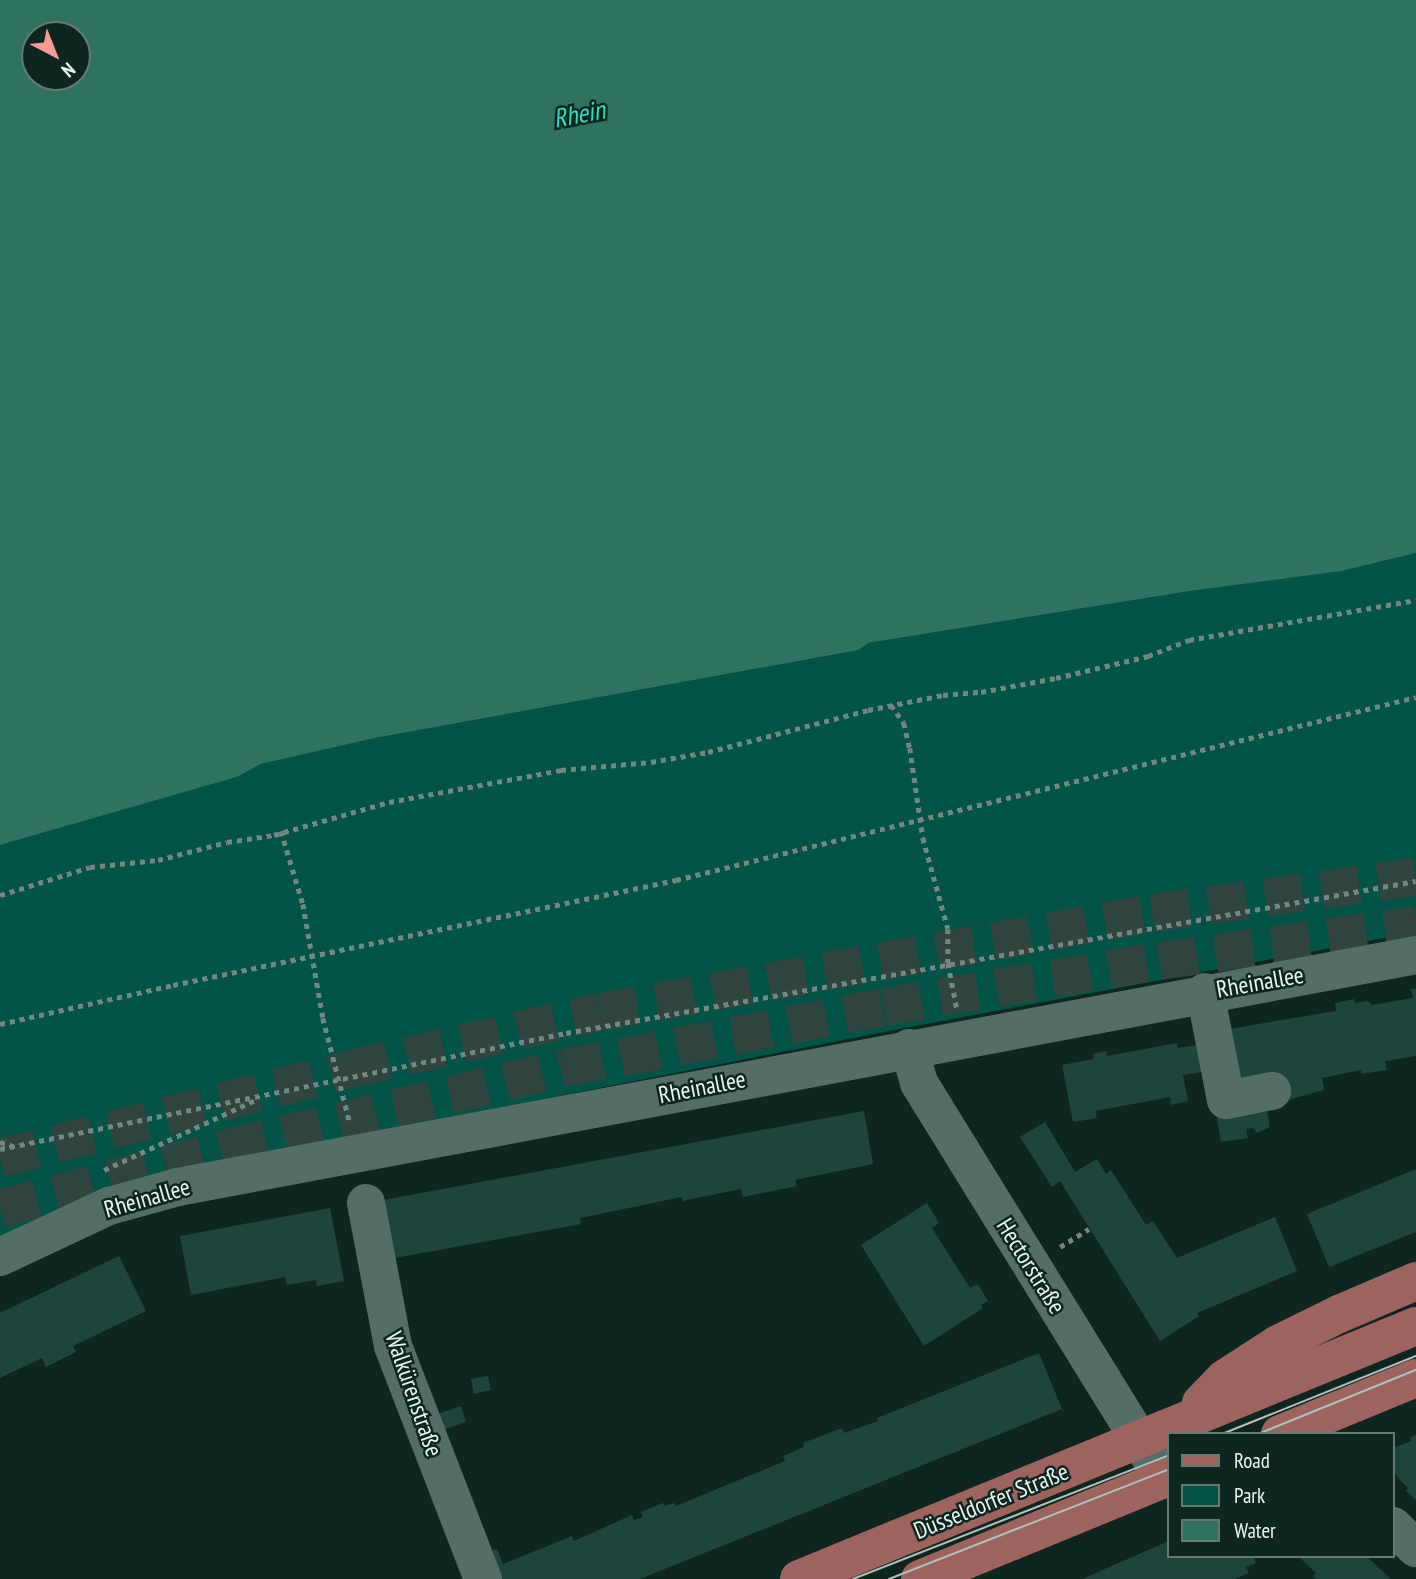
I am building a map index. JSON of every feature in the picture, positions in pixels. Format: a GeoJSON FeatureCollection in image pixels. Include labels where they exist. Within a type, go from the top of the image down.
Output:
{"type":"FeatureCollection","features":[{"type":"Feature","properties":{"kind":"main road","name":"Düsseldorfer Straße"},"geometry":{"type":"LineString","coordinates":[[1183,1423],[1224,1379],[1278,1344],[1416,1281]]}},
{"type":"Feature","properties":{"kind":"main road","name":"Düsseldorfer Straße"},"geometry":{"type":"LineString","coordinates":[[799,1579],[1416,1326]]}},
{"type":"Feature","properties":{"kind":"main road"},"geometry":{"type":"LineString","coordinates":[[1297,1431],[1416,1378]]}},
{"type":"Feature","properties":{"kind":"main road","name":"Düsseldorfer Straße"},"geometry":{"type":"LineString","coordinates":[[920,1579],[1166,1478]]}},
{"type":"Feature","properties":{"kind":"street","name":"Rheinallee"},"geometry":{"type":"LineString","coordinates":[[0,1257],[109,1206],[178,1187],[1205,992],[1416,955]]}},
{"type":"Feature","properties":{"kind":"street"},"geometry":{"type":"LineString","coordinates":[[1205,992],[1226,1100],[1272,1091]]}},
{"type":"Feature","properties":{"kind":"street","name":"Hectorstraße"},"geometry":{"type":"LineString","coordinates":[[909,1048],[919,1083],[1029,1266],[1166,1478]]}},
{"type":"Feature","properties":{"kind":"street","name":"Walkürenstraße"},"geometry":{"type":"LineString","coordinates":[[366,1203],[393,1346],[483,1579]]}},
{"type":"Feature","properties":{"kind":"street"},"geometry":{"type":"LineString","coordinates":[[1395,1528],[1416,1548]]}},
{"type":"Feature","properties":{"kind":"path"},"geometry":{"type":"LineString","coordinates":[[0,895],[90,867],[158,860],[389,802],[489,786],[561,770],[651,762],[708,752],[891,705],[1056,678],[1148,656],[1188,640],[1223,632],[1416,600]]}},
{"type":"Feature","properties":{"kind":"path"},"geometry":{"type":"LineString","coordinates":[[0,1024],[676,880],[1416,697]]}},
{"type":"Feature","properties":{"kind":"path"},"geometry":{"type":"LineString","coordinates":[[891,705],[904,723],[930,868],[948,929],[948,963],[962,1038]]}},
{"type":"Feature","properties":{"kind":"path"},"geometry":{"type":"LineString","coordinates":[[281,831],[303,905],[323,1018],[341,1080],[356,1152]]}},
{"type":"Feature","properties":{"kind":"path"},"geometry":{"type":"LineString","coordinates":[[0,1150],[566,1033],[1416,881]]}},
{"type":"Feature","properties":{"kind":"path"},"geometry":{"type":"LineString","coordinates":[[109,1206],[96,1174],[265,1096]]}},
{"type":"Feature","properties":{"kind":"path"},"geometry":{"type":"LineString","coordinates":[[0,1142],[15,1146]]}},
{"type":"Feature","properties":{"kind":"green space"},"geometry":{"type":"Polygon","coordinates":[[[1416,553],[1416,932],[889,1031],[132,1180],[0,1243],[0,845],[237,777],[261,764],[375,738],[859,650],[868,643],[1190,591],[1342,571],[1416,553]]]}},
{"type":"Feature","properties":{"kind":"water","name":"Rhein"},"geometry":{"type":"Polygon","coordinates":[[[0,0],[1416,0],[1416,553],[1342,571],[1190,591],[868,643],[859,650],[375,738],[261,764],[237,777],[0,845],[0,0]]]}},
{"type":"Feature","properties":{"kind":"building"},"geometry":{"type":"Polygon","coordinates":[[[1411,989],[1416,989],[1416,1056],[1385,1061],[1387,1070],[1361,1074],[1361,1070],[1322,1078],[1324,1090],[1288,1100],[1238,1081],[1229,1029],[1336,1011],[1335,1003],[1354,999],[1355,1003],[1368,1001],[1372,1005],[1413,998],[1411,989]]]}},
{"type":"Feature","properties":{"kind":"building"},"geometry":{"type":"Polygon","coordinates":[[[1177,1043],[1178,1048],[1204,1044],[1208,1071],[1183,1075],[1188,1101],[1171,1105],[1170,1097],[1095,1111],[1097,1118],[1073,1122],[1062,1065],[1094,1059],[1093,1054],[1106,1051],[1107,1056],[1177,1043]]]}},
{"type":"Feature","properties":{"kind":"building"},"geometry":{"type":"Polygon","coordinates":[[[1265,1100],[1270,1127],[1257,1133],[1253,1128],[1246,1129],[1248,1138],[1221,1142],[1216,1113],[1265,1100]]]}},
{"type":"Feature","properties":{"kind":"building"},"geometry":{"type":"Polygon","coordinates":[[[864,1111],[873,1164],[795,1180],[797,1186],[743,1197],[741,1189],[682,1201],[682,1197],[580,1218],[581,1224],[389,1259],[378,1201],[864,1111]]]}},
{"type":"Feature","properties":{"kind":"building"},"geometry":{"type":"Polygon","coordinates":[[[1045,1122],[1075,1172],[1097,1159],[1106,1174],[1111,1170],[1146,1225],[1153,1221],[1177,1258],[1275,1217],[1297,1271],[1197,1313],[1199,1316],[1160,1341],[1060,1181],[1052,1187],[1020,1137],[1045,1122]]]}},
{"type":"Feature","properties":{"kind":"building"},"geometry":{"type":"Polygon","coordinates":[[[1416,1169],[1416,1232],[1329,1267],[1307,1214],[1416,1169]]]}},
{"type":"Feature","properties":{"kind":"building"},"geometry":{"type":"Polygon","coordinates":[[[927,1203],[939,1223],[932,1228],[970,1288],[978,1284],[988,1301],[981,1305],[983,1308],[924,1346],[861,1245],[927,1203]]]}},
{"type":"Feature","properties":{"kind":"building"},"geometry":{"type":"Polygon","coordinates":[[[330,1208],[344,1281],[317,1286],[316,1280],[287,1285],[285,1277],[191,1295],[180,1236],[330,1208]]]}},
{"type":"Feature","properties":{"kind":"building"},"geometry":{"type":"Polygon","coordinates":[[[119,1256],[146,1311],[73,1346],[76,1352],[46,1367],[42,1358],[0,1378],[0,1313],[119,1256]]]}},
{"type":"Feature","properties":{"kind":"building"},"geometry":{"type":"Polygon","coordinates":[[[1039,1353],[1062,1409],[640,1579],[496,1579],[485,1553],[497,1549],[503,1564],[572,1536],[574,1541],[632,1515],[634,1520],[643,1517],[641,1512],[663,1503],[665,1506],[674,1503],[676,1506],[785,1461],[783,1456],[804,1447],[803,1443],[842,1428],[844,1433],[878,1421],[877,1418],[1039,1353]]]}},
{"type":"Feature","properties":{"kind":"building"},"geometry":{"type":"Polygon","coordinates":[[[488,1376],[491,1390],[474,1394],[471,1379],[488,1376]]]}},
{"type":"Feature","properties":{"kind":"building"},"geometry":{"type":"Polygon","coordinates":[[[461,1406],[466,1422],[443,1430],[437,1414],[461,1406]]]}},
{"type":"Feature","properties":{"kind":"building"},"geometry":{"type":"Polygon","coordinates":[[[1416,1435],[1416,1500],[1406,1491],[1408,1488],[1395,1472],[1395,1447],[1411,1441],[1410,1437],[1416,1435]]]}},
{"type":"Feature","properties":{"kind":"building"},"geometry":{"type":"Polygon","coordinates":[[[1168,1541],[1168,1558],[1254,1558],[1256,1563],[1246,1567],[1249,1573],[1235,1579],[1082,1579],[1168,1541]]]}},
{"type":"Feature","properties":{"kind":"building"},"geometry":{"type":"Polygon","coordinates":[[[1300,1558],[1368,1558],[1391,1579],[1316,1579],[1313,1576],[1316,1573],[1300,1558]]]}},
{"type":"Feature","properties":{"kind":"tunnel"},"geometry":{"type":"LineString","coordinates":[[0,1158],[351,1069],[600,1012],[1152,913],[1416,877]]}},
{"type":"Feature","properties":{"kind":"tunnel"},"geometry":{"type":"LineString","coordinates":[[0,1209],[228,1148],[565,1068],[884,1007],[1159,961],[1416,925]]}},
{"type":"Feature","properties":{"kind":"tram line"},"geometry":{"type":"LineString","coordinates":[[1227,1432],[1416,1356]]}},
{"type":"Feature","properties":{"kind":"tram line"},"geometry":{"type":"LineString","coordinates":[[1263,1432],[1416,1370]]}},
{"type":"Feature","properties":{"kind":"tram line"},"geometry":{"type":"LineString","coordinates":[[853,1579],[1168,1455]]}},
{"type":"Feature","properties":{"kind":"tram line"},"geometry":{"type":"LineString","coordinates":[[889,1579],[1168,1469]]}}]}
